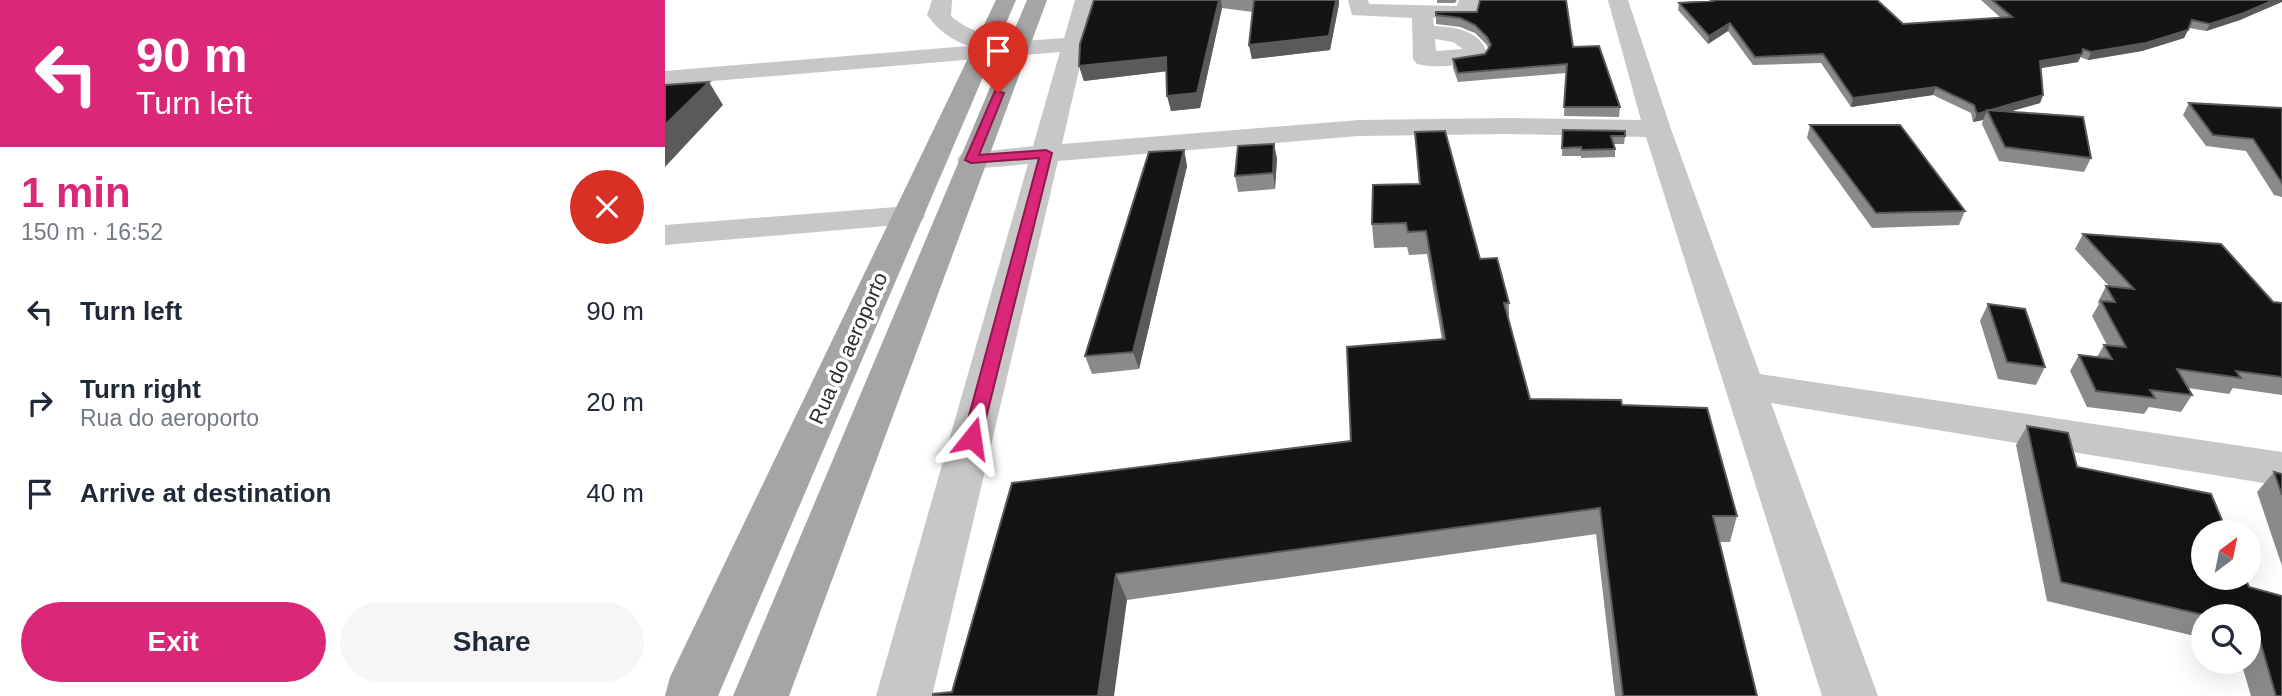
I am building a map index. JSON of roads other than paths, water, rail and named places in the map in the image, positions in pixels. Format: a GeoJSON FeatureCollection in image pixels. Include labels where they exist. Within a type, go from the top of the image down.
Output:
{"type":"FeatureCollection","features":[{"type":"Feature","properties":{"kind":"main road","name":"Rua do aeroporto"},"geometry":{"type":"LineString","coordinates":[[761,696],[971,160],[990,54],[1006,0]]}},
{"type":"Feature","properties":{"kind":"main road","name":"Rua do aeroporto"},"geometry":{"type":"LineString","coordinates":[[690,696],[909,216],[990,54],[1037,0]]}},
{"type":"Feature","properties":{"kind":"street"},"geometry":{"type":"LineString","coordinates":[[942,0],[938,15],[945,24],[990,54]]}},
{"type":"Feature","properties":{"kind":"street"},"geometry":{"type":"LineString","coordinates":[[904,696],[1085,0]]}},
{"type":"Feature","properties":{"kind":"street"},"geometry":{"type":"LineString","coordinates":[[1358,0],[1360,10],[1422,22],[1467,13],[1469,0]]}},
{"type":"Feature","properties":{"kind":"street"},"geometry":{"type":"LineString","coordinates":[[1618,0],[1657,129],[1850,696]]}},
{"type":"Feature","properties":{"kind":"street"},"geometry":{"type":"LineString","coordinates":[[665,97],[1074,44]]}},
{"type":"Feature","properties":{"kind":"street"},"geometry":{"type":"LineString","coordinates":[[665,78],[990,54]]}},
{"type":"Feature","properties":{"kind":"street"},"geometry":{"type":"LineString","coordinates":[[971,160],[1359,128],[1508,126],[1657,129]]}},
{"type":"Feature","properties":{"kind":"street"},"geometry":{"type":"LineString","coordinates":[[665,234],[909,216]]}},
{"type":"Feature","properties":{"kind":"street"},"geometry":{"type":"LineString","coordinates":[[1745,385],[2282,469]]}}]}
